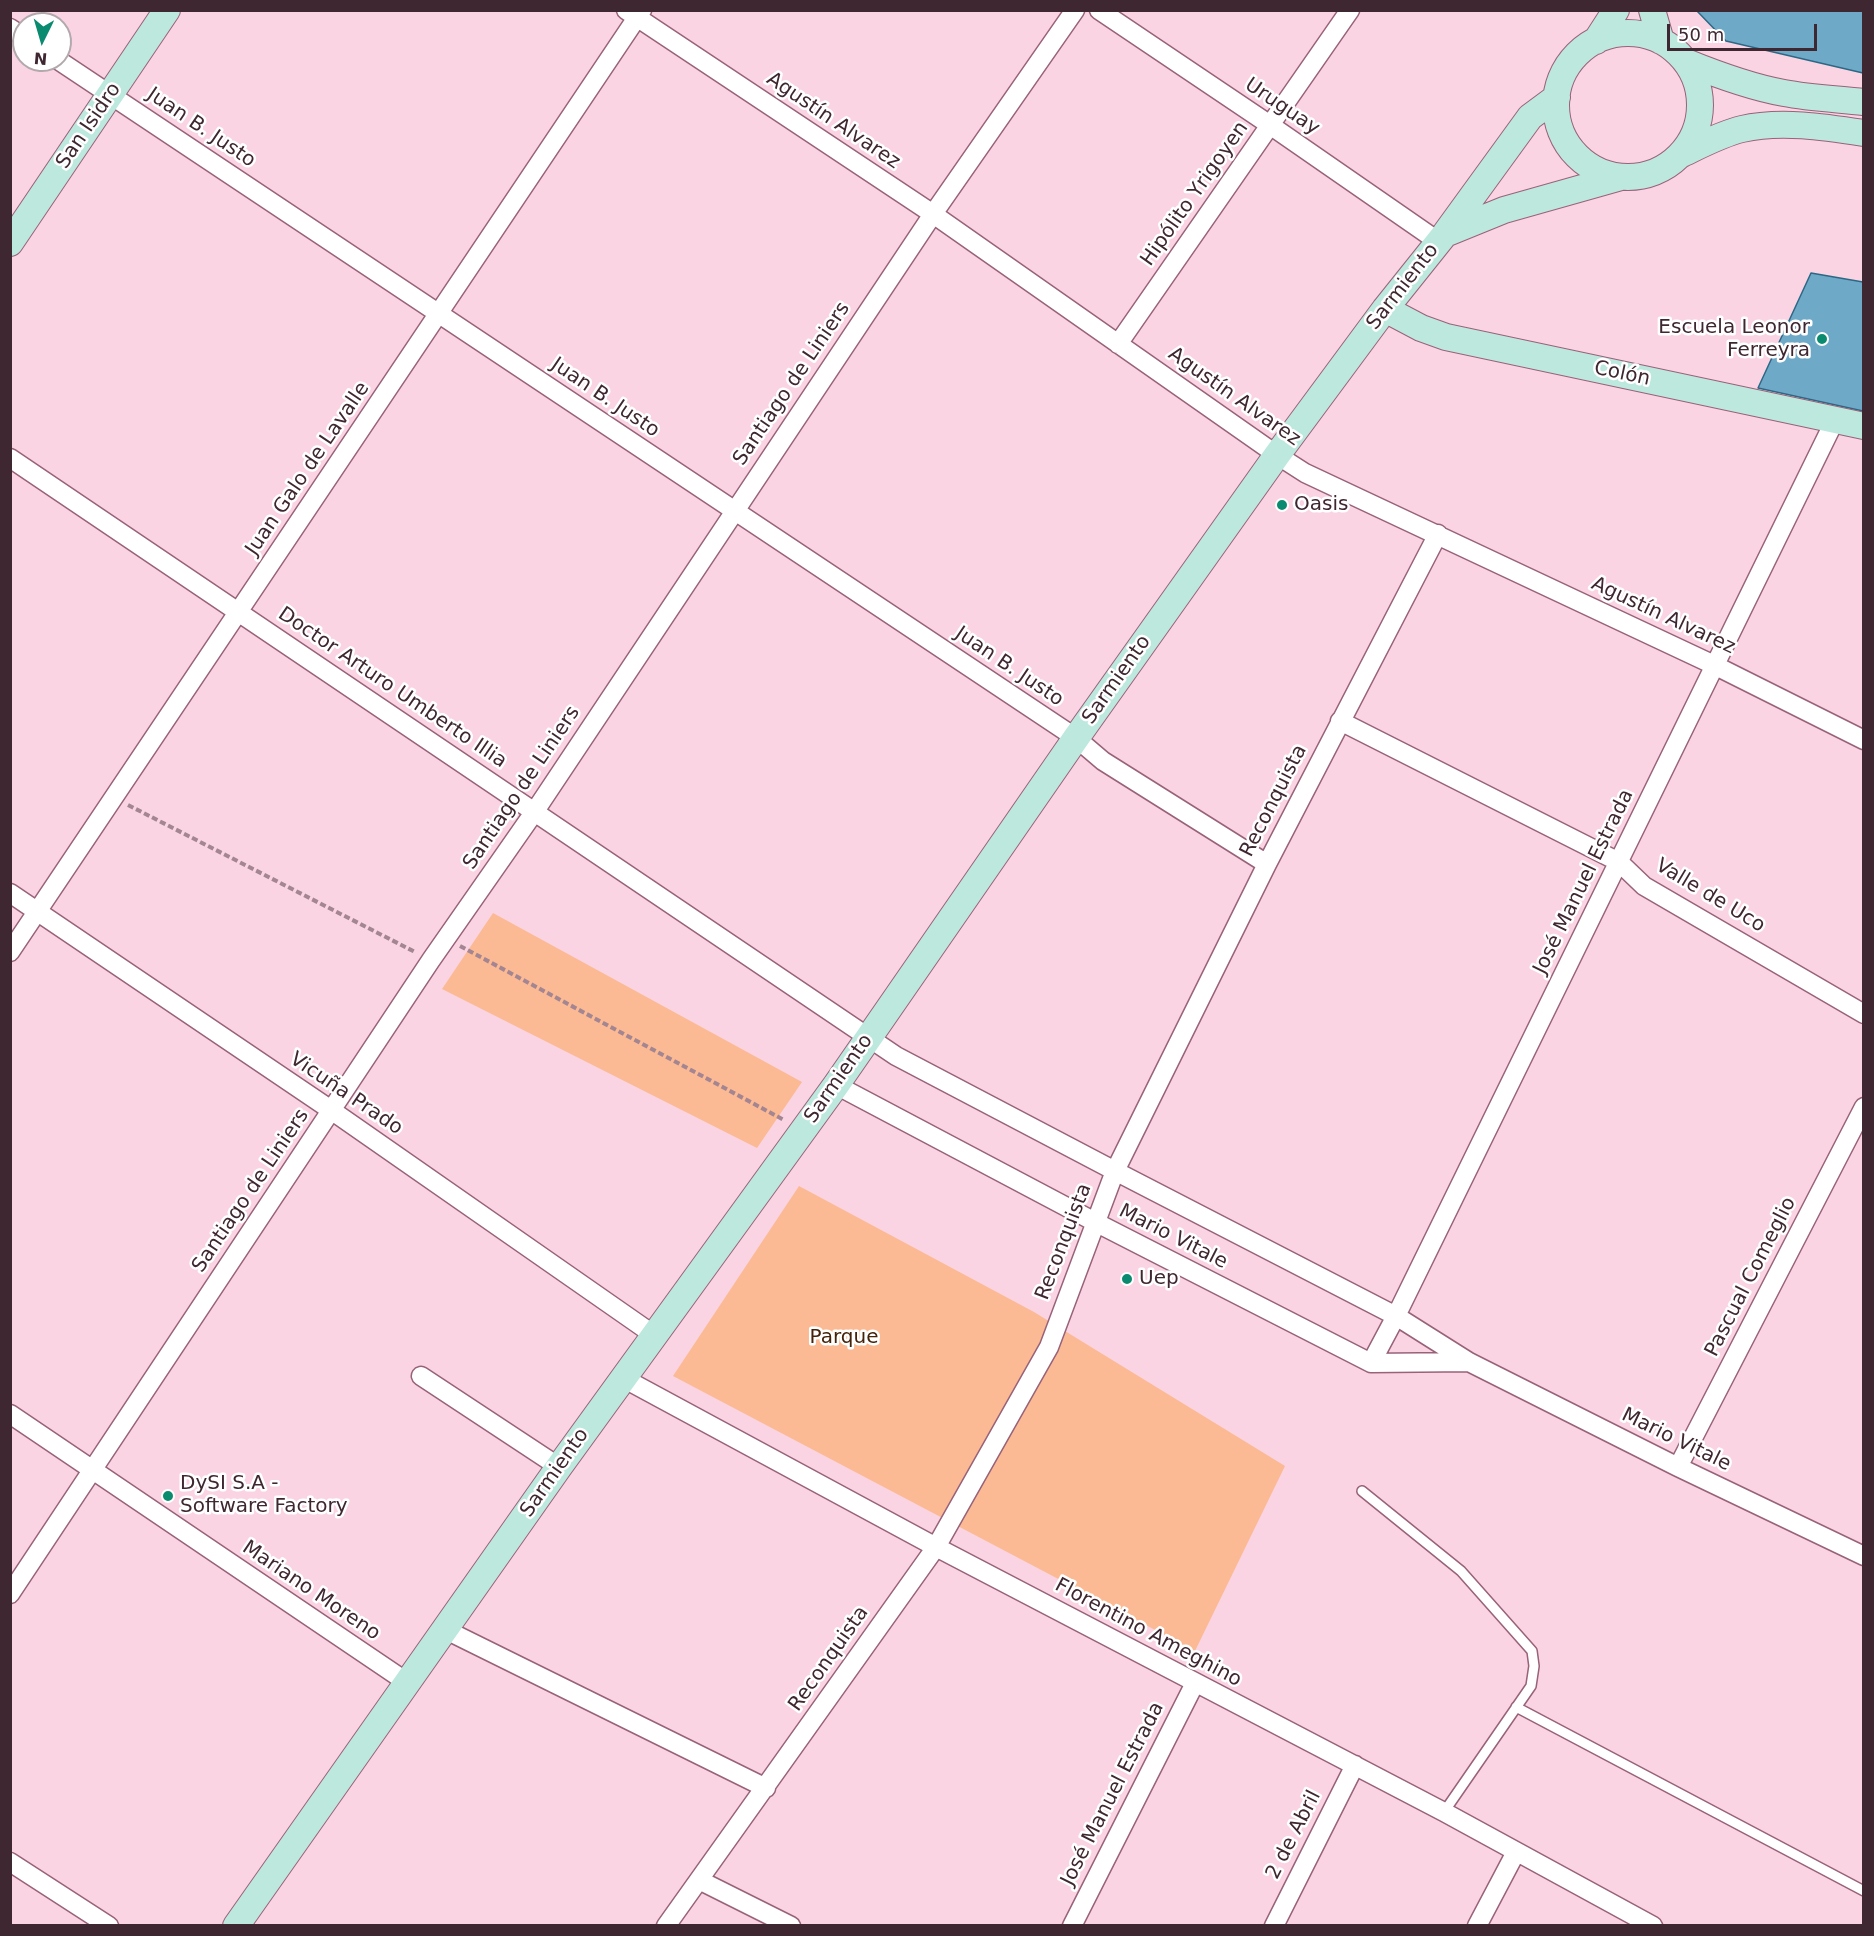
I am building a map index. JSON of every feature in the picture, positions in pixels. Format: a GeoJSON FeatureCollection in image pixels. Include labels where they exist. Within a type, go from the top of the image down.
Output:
{"type":"FeatureCollection","features":[{"type":"Feature","properties":{"kind":"street","name":"San Isidro"},"geometry":{"type":"LineString","coordinates":[[10,243],[167,10]]}},
{"type":"Feature","properties":{"kind":"street","name":"Santiago de Liniers"},"geometry":{"type":"LineString","coordinates":[[10,1594],[431,960],[535,810],[933,214],[1075,10]]}},
{"type":"Feature","properties":{"kind":"street","name":"Uruguay"},"geometry":{"type":"LineString","coordinates":[[1099,10],[1442,238]]}},
{"type":"Feature","properties":{"kind":"street","name":"Hipólito Yrigoyen"},"geometry":{"type":"LineString","coordinates":[[1118,344],[1350,10]]}},
{"type":"Feature","properties":{"kind":"street"},"geometry":{"type":"LineString","coordinates":[[1652,10],[1660,41]]}},
{"type":"Feature","properties":{"kind":"street","name":"Agustín Alvarez"},"geometry":{"type":"LineString","coordinates":[[635,13],[933,214],[1277,456],[1305,473],[1714,665],[1863,740]]}},
{"type":"Feature","properties":{"kind":"street","name":"Juan Galo de Lavalle"},"geometry":{"type":"LineString","coordinates":[[10,952],[438,314],[635,13]]}},
{"type":"Feature","properties":{"kind":"street"},"geometry":{"type":"LineString","coordinates":[[1682,154],[1693,138],[1699,118],[1700,99],[1695,79],[1686,62],[1674,50],[1645,35],[1629,33],[1612,35],[1604,21],[1573,59],[1562,77],[1557,97],[1557,119],[1565,141],[1580,158],[1599,171],[1621,177],[1643,176],[1664,168],[1682,154],[1711,140],[1743,129],[1802,126],[1863,133]]}},
{"type":"Feature","properties":{"kind":"street"},"geometry":{"type":"LineString","coordinates":[[1686,62],[1726,78],[1755,86],[1809,97],[1863,102]]}},
{"type":"Feature","properties":{"kind":"street","name":"Juan B. Justo"},"geometry":{"type":"LineString","coordinates":[[72,69],[1076,738],[1103,762],[1267,864]]}},
{"type":"Feature","properties":{"kind":"street","name":"Sarmiento"},"geometry":{"type":"LineString","coordinates":[[236,1926],[559,1467],[836,1085],[1076,738],[1277,456],[1385,309],[1442,238],[1530,117],[1557,97]]}},
{"type":"Feature","properties":{"kind":"street","name":"Sarmiento"},"geometry":{"type":"LineString","coordinates":[[1442,238],[1504,210],[1621,177]]}},
{"type":"Feature","properties":{"kind":"street","name":"Colón"},"geometry":{"type":"LineString","coordinates":[[1385,309],[1421,328],[1446,337],[1863,426]]}},
{"type":"Feature","properties":{"kind":"street","name":"José Manuel Estrada"},"geometry":{"type":"LineString","coordinates":[[1371,1363],[1835,420]]}},
{"type":"Feature","properties":{"kind":"street","name":"Doctor Arturo Umberto Illia"},"geometry":{"type":"LineString","coordinates":[[10,458],[869,1036]]}},
{"type":"Feature","properties":{"kind":"street","name":"Reconquista"},"geometry":{"type":"LineString","coordinates":[[666,1926],[936,1547],[1049,1347],[1115,1172],[1267,864],[1438,534]]}},
{"type":"Feature","properties":{"kind":"street","name":"Valle de Uco"},"geometry":{"type":"LineString","coordinates":[[1340,721],[1619,862],[1644,886],[1863,1014]]}},
{"type":"Feature","properties":{"kind":"street","name":"Vicuña Prado"},"geometry":{"type":"LineString","coordinates":[[10,893],[331,1110],[654,1335]]}},
{"type":"Feature","properties":{"kind":"street","name":"Mario Vitale"},"geometry":{"type":"LineString","coordinates":[[869,1036],[896,1056],[1115,1172],[1396,1316],[1469,1362],[1678,1467],[1863,1556]]}},
{"type":"Feature","properties":{"kind":"street","name":"Mario Vitale"},"geometry":{"type":"LineString","coordinates":[[836,1085],[1095,1222],[1371,1363],[1469,1362]]}},
{"type":"Feature","properties":{"kind":"street","name":"Pascual Comeglio"},"geometry":{"type":"LineString","coordinates":[[1678,1467],[1863,1107]]}},
{"type":"Feature","properties":{"kind":"street"},"geometry":{"type":"LineString","coordinates":[[421,1376],[559,1467]]}},
{"type":"Feature","properties":{"kind":"street","name":"Florentino Ameghino"},"geometry":{"type":"LineString","coordinates":[[623,1378],[936,1547],[1444,1812],[1653,1926]]}},
{"type":"Feature","properties":{"kind":"street","name":"Mariano Moreno"},"geometry":{"type":"LineString","coordinates":[[10,1414],[408,1683]]}},
{"type":"Feature","properties":{"kind":"street"},"geometry":{"type":"LineString","coordinates":[[446,1630],[766,1788]]}},
{"type":"Feature","properties":{"kind":"street","name":"José Manuel Estrada"},"geometry":{"type":"LineString","coordinates":[[1072,1926],[1195,1683]]}},
{"type":"Feature","properties":{"kind":"street","name":"2 de Abril"},"geometry":{"type":"LineString","coordinates":[[1274,1926],[1355,1765]]}},
{"type":"Feature","properties":{"kind":"street"},"geometry":{"type":"LineString","coordinates":[[1477,1926],[1516,1852]]}},
{"type":"Feature","properties":{"kind":"street"},"geometry":{"type":"LineString","coordinates":[[10,1862],[109,1926]]}},
{"type":"Feature","properties":{"kind":"street"},"geometry":{"type":"LineString","coordinates":[[699,1880],[791,1926]]}},
{"type":"Feature","properties":{"kind":"lane"},"geometry":{"type":"LineString","coordinates":[[1362,1491],[1461,1571],[1532,1651],[1534,1666],[1531,1686],[1444,1812]]}},
{"type":"Feature","properties":{"kind":"lane"},"geometry":{"type":"LineString","coordinates":[[1516,1707],[1863,1891]]}},
{"type":"Feature","properties":{"kind":"path"},"geometry":{"type":"LineString","coordinates":[[114,798],[431,960]]}},
{"type":"Feature","properties":{"kind":"path"},"geometry":{"type":"LineString","coordinates":[[446,939],[802,1131]]}},
{"type":"Feature","properties":{"kind":"green space"},"geometry":{"type":"Polygon","coordinates":[[[493,913],[802,1082],[757,1148],[442,989],[493,913]]]}},
{"type":"Feature","properties":{"kind":"green space","name":"Parque"},"geometry":{"type":"Polygon","coordinates":[[[799,1186],[1034,1312],[1285,1466],[1195,1651],[673,1376],[799,1186]]]}},
{"type":"Feature","properties":{"kind":"building"},"geometry":{"type":"Polygon","coordinates":[[[1696,10],[1863,10],[1863,73],[1726,41],[1696,10]]]}},
{"type":"Feature","properties":{"kind":"building","name":"Escuela Leonor Ferreyra"},"geometry":{"type":"Polygon","coordinates":[[[1811,273],[1863,282],[1863,411],[1758,388],[1811,273]]]}},
{"type":"Feature","properties":{"kind":"place","name":"Escuela Leonor Ferreyra"},"geometry":{"type":"Point","coordinates":[1822,339]}},
{"type":"Feature","properties":{"kind":"place","name":"Oasis"},"geometry":{"type":"Point","coordinates":[1282,505]}},
{"type":"Feature","properties":{"kind":"place","name":"Uep"},"geometry":{"type":"Point","coordinates":[1127,1279]}},
{"type":"Feature","properties":{"kind":"place","name":"DySI S.A - Software Factory"},"geometry":{"type":"Point","coordinates":[168,1496]}}]}
